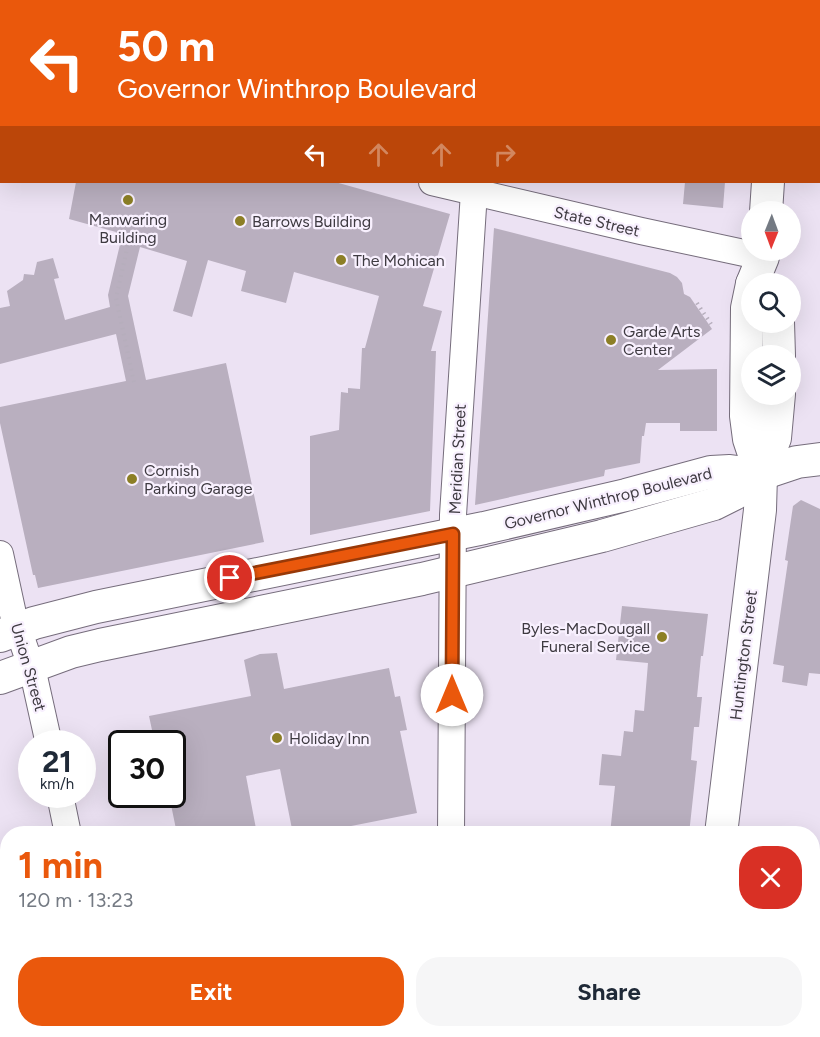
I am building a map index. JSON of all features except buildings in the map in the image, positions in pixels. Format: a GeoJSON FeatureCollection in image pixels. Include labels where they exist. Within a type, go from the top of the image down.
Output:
{"type":"FeatureCollection","features":[{"type":"Feature","properties":{"kind":"main road"},"geometry":{"type":"LineString","coordinates":[[767,201],[768,183]]}},
{"type":"Feature","properties":{"kind":"main road","name":"Huntington Street"},"geometry":{"type":"LineString","coordinates":[[761,272],[747,308],[746,416],[749,439],[761,475]]}},
{"type":"Feature","properties":{"kind":"main road","name":"Huntington Street"},"geometry":{"type":"LineString","coordinates":[[722,826],[758,533],[761,475],[775,438],[778,405]]}},
{"type":"Feature","properties":{"kind":"main road"},"geometry":{"type":"LineString","coordinates":[[761,475],[788,465],[820,459]]}},
{"type":"Feature","properties":{"kind":"main road","name":"Governor Winthrop Boulevard"},"geometry":{"type":"LineString","coordinates":[[9,632],[64,615],[119,602],[453,534],[626,495],[711,472],[730,471],[761,475]]}},
{"type":"Feature","properties":{"kind":"main road","name":"Governor Winthrop Boulevard"},"geometry":{"type":"LineString","coordinates":[[0,678],[71,652],[109,643],[453,572],[602,536],[704,508],[727,499],[761,475]]}},
{"type":"Feature","properties":{"kind":"street","name":"State Street"},"geometry":{"type":"LineString","coordinates":[[436,183],[761,272]]}},
{"type":"Feature","properties":{"kind":"street","name":"Meridian Street"},"geometry":{"type":"LineString","coordinates":[[451,826],[455,476],[474,192]]}},
{"type":"Feature","properties":{"kind":"street","name":"Union Street"},"geometry":{"type":"LineString","coordinates":[[0,554],[9,632],[31,666],[46,730]]}},
{"type":"Feature","properties":{"kind":"street"},"geometry":{"type":"LineString","coordinates":[[63,808],[66,826]]}},
{"type":"Feature","properties":{"kind":"path"},"geometry":{"type":"LineString","coordinates":[[129,240],[116,298],[134,382]]}},
{"type":"Feature","properties":{"kind":"path"},"geometry":{"type":"LineString","coordinates":[[697,303],[711,324]]}},
{"type":"Feature","properties":{"kind":"place","name":"Manwaring Building"},"geometry":{"type":"Point","coordinates":[128,200]}},
{"type":"Feature","properties":{"kind":"place","name":"Barrows Building"},"geometry":{"type":"Point","coordinates":[240,221]}},
{"type":"Feature","properties":{"kind":"place","name":"The Mohican"},"geometry":{"type":"Point","coordinates":[341,260]}},
{"type":"Feature","properties":{"kind":"place","name":"Garde Arts Center"},"geometry":{"type":"Point","coordinates":[611,340]}},
{"type":"Feature","properties":{"kind":"place","name":"Cornish Parking Garage"},"geometry":{"type":"Point","coordinates":[132,479]}},
{"type":"Feature","properties":{"kind":"place","name":"Byles-MacDougall Funeral Service"},"geometry":{"type":"Point","coordinates":[662,637]}},
{"type":"Feature","properties":{"kind":"place","name":"Holiday Inn"},"geometry":{"type":"Point","coordinates":[277,738]}},
{"type":"Feature","properties":{"kind":"route"},"geometry":{"type":"LineString","coordinates":[[230,578],[453,534],[452,695]]}}]}
